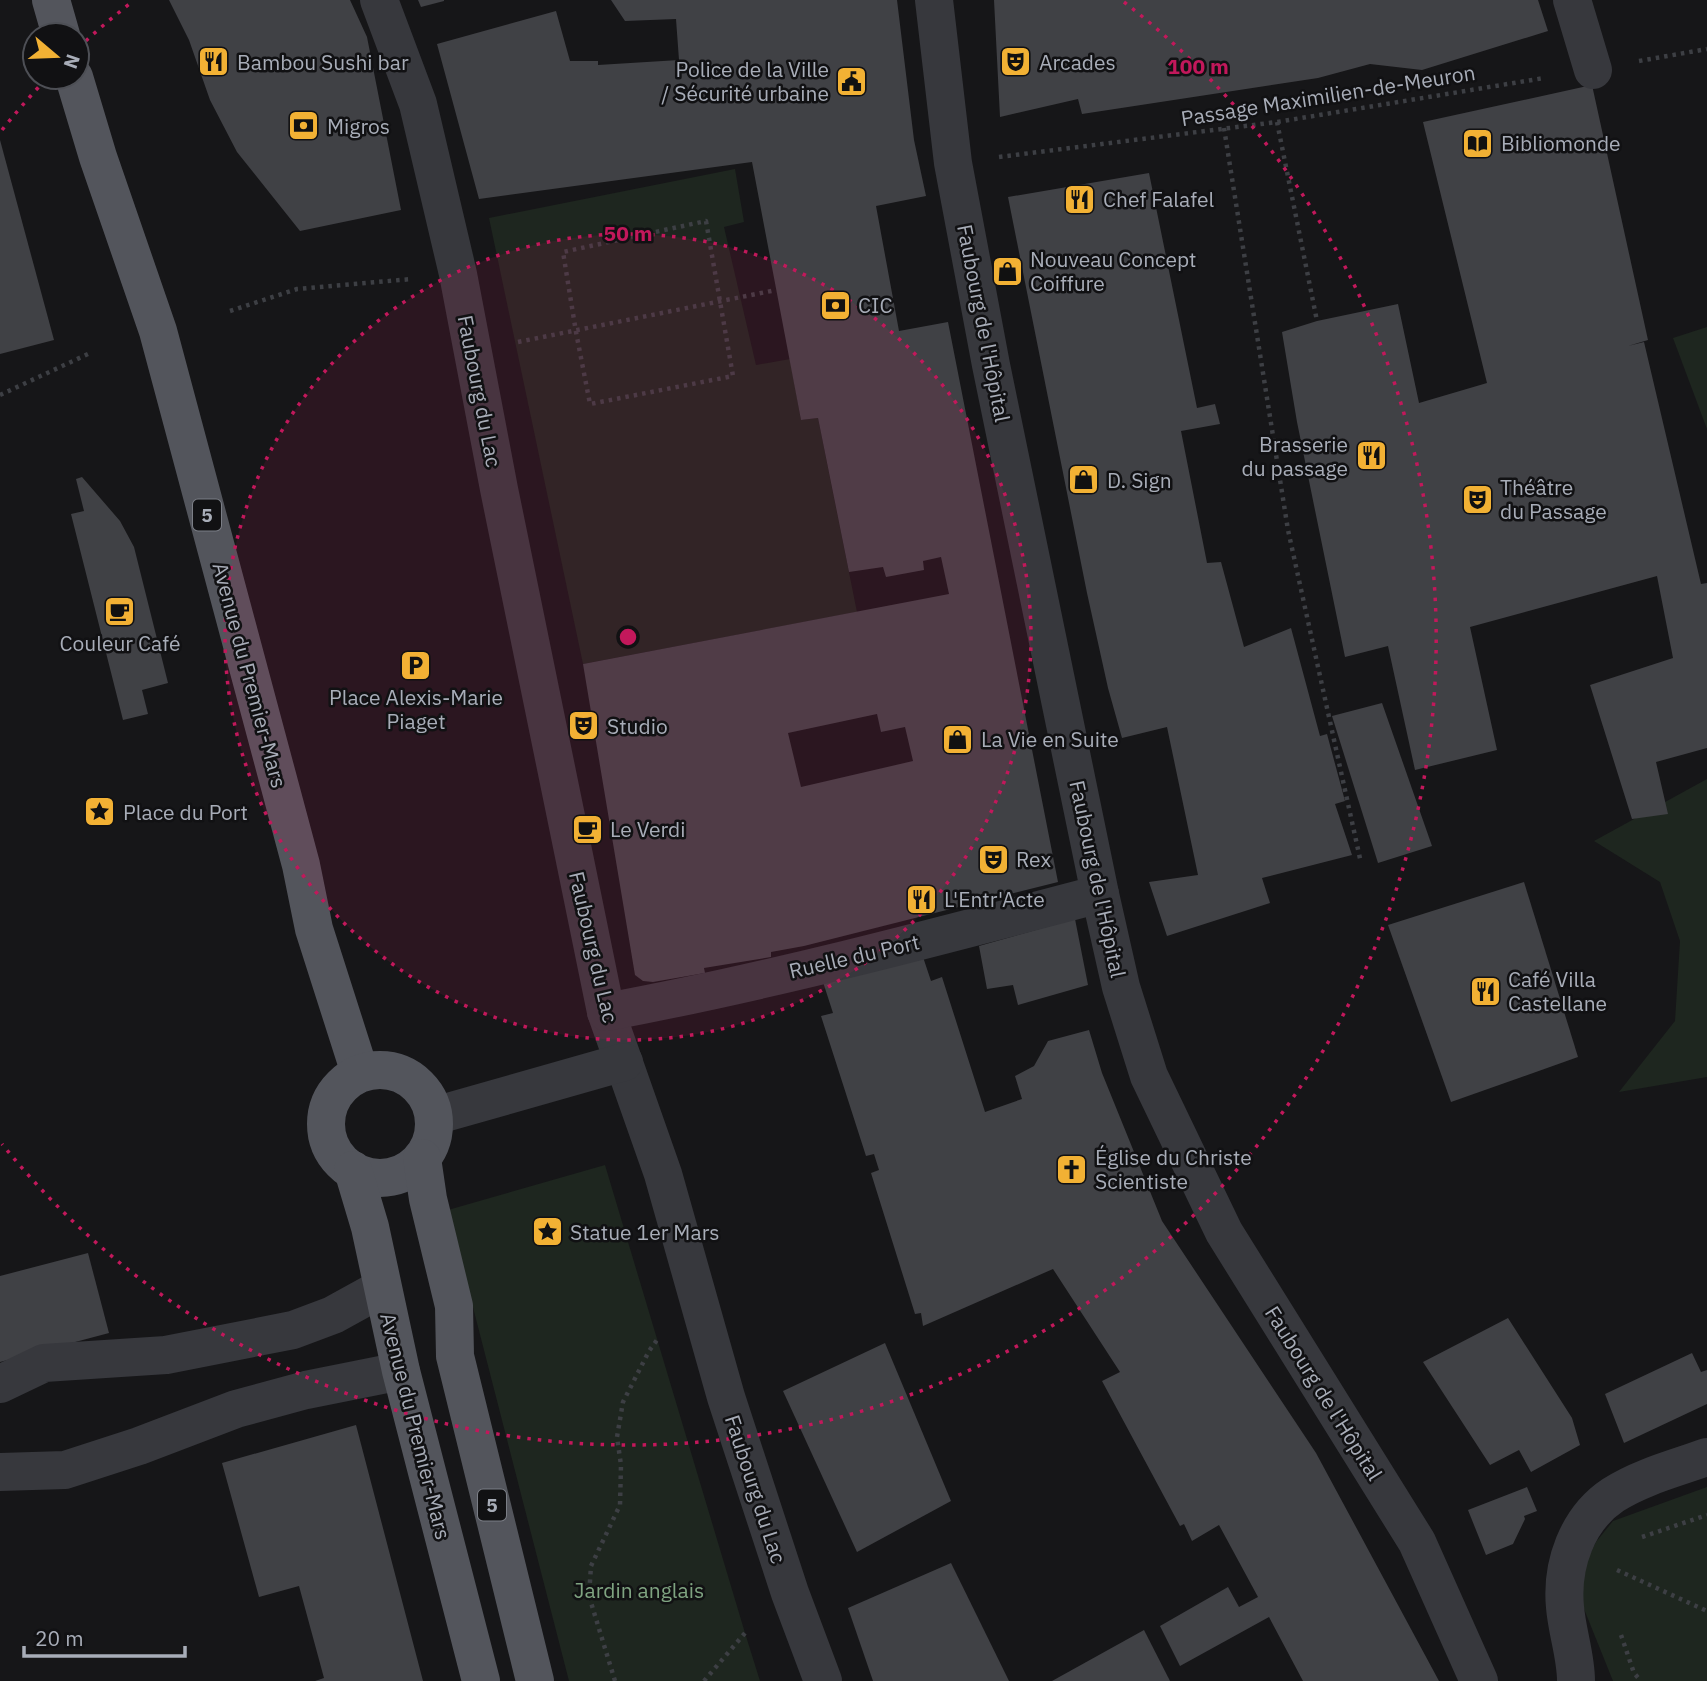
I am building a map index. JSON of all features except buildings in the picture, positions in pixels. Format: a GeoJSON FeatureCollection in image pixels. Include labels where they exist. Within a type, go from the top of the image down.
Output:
{"type":"FeatureCollection","features":[{"type":"Feature","properties":{"kind":"main road"},"geometry":{"type":"LineString","coordinates":[[51,0],[57,21]]}},
{"type":"Feature","properties":{"kind":"main road","name":"Avenue du Premier-Mars"},"geometry":{"type":"LineString","coordinates":[[78,91],[97,157],[158,331],[298,852],[314,929],[360,1073]]}},
{"type":"Feature","properties":{"kind":"main road"},"geometry":{"type":"LineString","coordinates":[[384,1070],[407,1076],[421,1087],[434,1116],[434,1131],[422,1158],[411,1169],[382,1178],[367,1176],[341,1161],[332,1149],[327,1135],[329,1105],[347,1081],[360,1073],[384,1070]]}},
{"type":"Feature","properties":{"kind":"main road","name":"5"},"geometry":{"type":"LineString","coordinates":[[422,1158],[428,1199],[454,1306],[455,1356],[535,1681]]}},
{"type":"Feature","properties":{"kind":"main road","name":"Avenue du Premier-Mars"},"geometry":{"type":"LineString","coordinates":[[353,1170],[370,1227],[401,1371],[481,1681]]}},
{"type":"Feature","properties":{"kind":"street","name":"Faubourg du Lac"},"geometry":{"type":"LineString","coordinates":[[379,0],[418,104],[458,274],[501,503],[606,1012],[663,1174],[734,1423],[790,1594],[823,1681]]}},
{"type":"Feature","properties":{"kind":"street","name":"Faubourg de l'Hôpital"},"geometry":{"type":"LineString","coordinates":[[934,0],[953,163],[991,365],[1100,894],[1121,987],[1149,1076],[1218,1220],[1417,1542],[1479,1681]]}},
{"type":"Feature","properties":{"kind":"street"},"geometry":{"type":"LineString","coordinates":[[1572,0],[1593,69]]}},
{"type":"Feature","properties":{"kind":"street","name":"Ruelle du Port"},"geometry":{"type":"LineString","coordinates":[[606,1012],[981,926],[1100,894]]}},
{"type":"Feature","properties":{"kind":"street"},"geometry":{"type":"LineString","coordinates":[[434,1116],[624,1062]]}},
{"type":"Feature","properties":{"kind":"street"},"geometry":{"type":"LineString","coordinates":[[0,1384],[44,1363],[166,1355],[293,1330],[334,1315],[382,1288]]}},
{"type":"Feature","properties":{"kind":"street"},"geometry":{"type":"LineString","coordinates":[[0,1472],[65,1470],[139,1446],[236,1409],[306,1390],[401,1371]]}},
{"type":"Feature","properties":{"kind":"street"},"geometry":{"type":"LineString","coordinates":[[1576,1681],[1564,1605],[1567,1565],[1575,1538],[1591,1514],[1612,1496],[1634,1484],[1707,1457]]}},
{"type":"Feature","properties":{"kind":"path","name":"Passage Maximilien-de-Meuron"},"geometry":{"type":"LineString","coordinates":[[953,163],[1277,122],[1707,49]]}},
{"type":"Feature","properties":{"kind":"path"},"geometry":{"type":"LineString","coordinates":[[1277,122],[1317,321]]}},
{"type":"Feature","properties":{"kind":"path"},"geometry":{"type":"LineString","coordinates":[[1224,128],[1288,530],[1362,863]]}},
{"type":"Feature","properties":{"kind":"path"},"geometry":{"type":"LineString","coordinates":[[706,221],[733,376],[590,404],[576,332],[563,252],[706,221]]}},
{"type":"Feature","properties":{"kind":"path"},"geometry":{"type":"LineString","coordinates":[[230,311],[298,289],[458,274]]}},
{"type":"Feature","properties":{"kind":"path"},"geometry":{"type":"LineString","coordinates":[[514,343],[776,290]]}},
{"type":"Feature","properties":{"kind":"path"},"geometry":{"type":"LineString","coordinates":[[0,394],[88,354]]}},
{"type":"Feature","properties":{"kind":"path"},"geometry":{"type":"LineString","coordinates":[[615,1681],[589,1596],[591,1566],[620,1505],[621,1465],[617,1437],[623,1402],[657,1340]]}},
{"type":"Feature","properties":{"kind":"path"},"geometry":{"type":"LineString","coordinates":[[1636,1539],[1707,1515]]}},
{"type":"Feature","properties":{"kind":"path"},"geometry":{"type":"LineString","coordinates":[[1615,1580],[1623,1560]]}},
{"type":"Feature","properties":{"kind":"path"},"geometry":{"type":"LineString","coordinates":[[1617,1570],[1707,1611]]}},
{"type":"Feature","properties":{"kind":"path"},"geometry":{"type":"LineString","coordinates":[[1618,1625],[1634,1673],[1641,1681]]}},
{"type":"Feature","properties":{"kind":"path"},"geometry":{"type":"LineString","coordinates":[[704,1681],[745,1633]]}},
{"type":"Feature","properties":{"kind":"green space"},"geometry":{"type":"Polygon","coordinates":[[[735,169],[744,222],[724,227],[756,365],[790,359],[801,420],[818,418],[857,612],[583,664],[489,218],[735,169]]]}},
{"type":"Feature","properties":{"kind":"green space"},"geometry":{"type":"Polygon","coordinates":[[[1707,327],[1707,429],[1673,338],[1707,327]]]}},
{"type":"Feature","properties":{"kind":"green space"},"geometry":{"type":"Polygon","coordinates":[[[1707,779],[1707,1077],[1619,1092],[1675,1021],[1680,941],[1660,882],[1594,841],[1707,779]]]}},
{"type":"Feature","properties":{"kind":"green space","name":"Jardin anglais"},"geometry":{"type":"Polygon","coordinates":[[[605,1165],[760,1681],[569,1681],[448,1210],[605,1165]]]}},
{"type":"Feature","properties":{"kind":"green space"},"geometry":{"type":"Polygon","coordinates":[[[1707,1487],[1707,1681],[1613,1681],[1578,1594],[1583,1568],[1596,1542],[1613,1521],[1707,1487]]]}},
{"type":"Feature","properties":{"kind":"place","name":"Bambou Sushi bar"},"geometry":{"type":"Point","coordinates":[214,62]}},
{"type":"Feature","properties":{"kind":"place","name":"Arcades"},"geometry":{"type":"Point","coordinates":[1016,62]}},
{"type":"Feature","properties":{"kind":"place","name":"Police de la Ville / Sécurité urbaine"},"geometry":{"type":"Point","coordinates":[852,81]}},
{"type":"Feature","properties":{"kind":"place","name":"Migros"},"geometry":{"type":"Point","coordinates":[304,126]}},
{"type":"Feature","properties":{"kind":"place","name":"Bibliomonde"},"geometry":{"type":"Point","coordinates":[1478,143]}},
{"type":"Feature","properties":{"kind":"place","name":"Chef Falafel"},"geometry":{"type":"Point","coordinates":[1080,199]}},
{"type":"Feature","properties":{"kind":"place","name":"Nouveau Concept Coiffure"},"geometry":{"type":"Point","coordinates":[1007,271]}},
{"type":"Feature","properties":{"kind":"place","name":"CIC"},"geometry":{"type":"Point","coordinates":[835,305]}},
{"type":"Feature","properties":{"kind":"place","name":"Brasserie du passage"},"geometry":{"type":"Point","coordinates":[1371,456]}},
{"type":"Feature","properties":{"kind":"place","name":"D. Sign"},"geometry":{"type":"Point","coordinates":[1084,480]}},
{"type":"Feature","properties":{"kind":"place","name":"Théâtre du Passage"},"geometry":{"type":"Point","coordinates":[1477,499]}},
{"type":"Feature","properties":{"kind":"place","name":"Couleur Café"},"geometry":{"type":"Point","coordinates":[120,611]}},
{"type":"Feature","properties":{"kind":"place","name":"Place Alexis-Marie Piaget"},"geometry":{"type":"Point","coordinates":[416,665]}},
{"type":"Feature","properties":{"kind":"place","name":"Studio"},"geometry":{"type":"Point","coordinates":[584,726]}},
{"type":"Feature","properties":{"kind":"place","name":"La Vie en Suite"},"geometry":{"type":"Point","coordinates":[958,739]}},
{"type":"Feature","properties":{"kind":"place","name":"Place du Port"},"geometry":{"type":"Point","coordinates":[100,812]}},
{"type":"Feature","properties":{"kind":"place","name":"Le Verdi"},"geometry":{"type":"Point","coordinates":[587,829]}},
{"type":"Feature","properties":{"kind":"place","name":"Rex"},"geometry":{"type":"Point","coordinates":[993,859]}},
{"type":"Feature","properties":{"kind":"place","name":"L'Entr'Acte"},"geometry":{"type":"Point","coordinates":[921,899]}},
{"type":"Feature","properties":{"kind":"place","name":"Café Villa Castellane"},"geometry":{"type":"Point","coordinates":[1485,991]}},
{"type":"Feature","properties":{"kind":"place","name":"Église du Christe Scientiste"},"geometry":{"type":"Point","coordinates":[1072,1169]}},
{"type":"Feature","properties":{"kind":"place","name":"Statue 1er Mars"},"geometry":{"type":"Point","coordinates":[547,1232]}}]}
